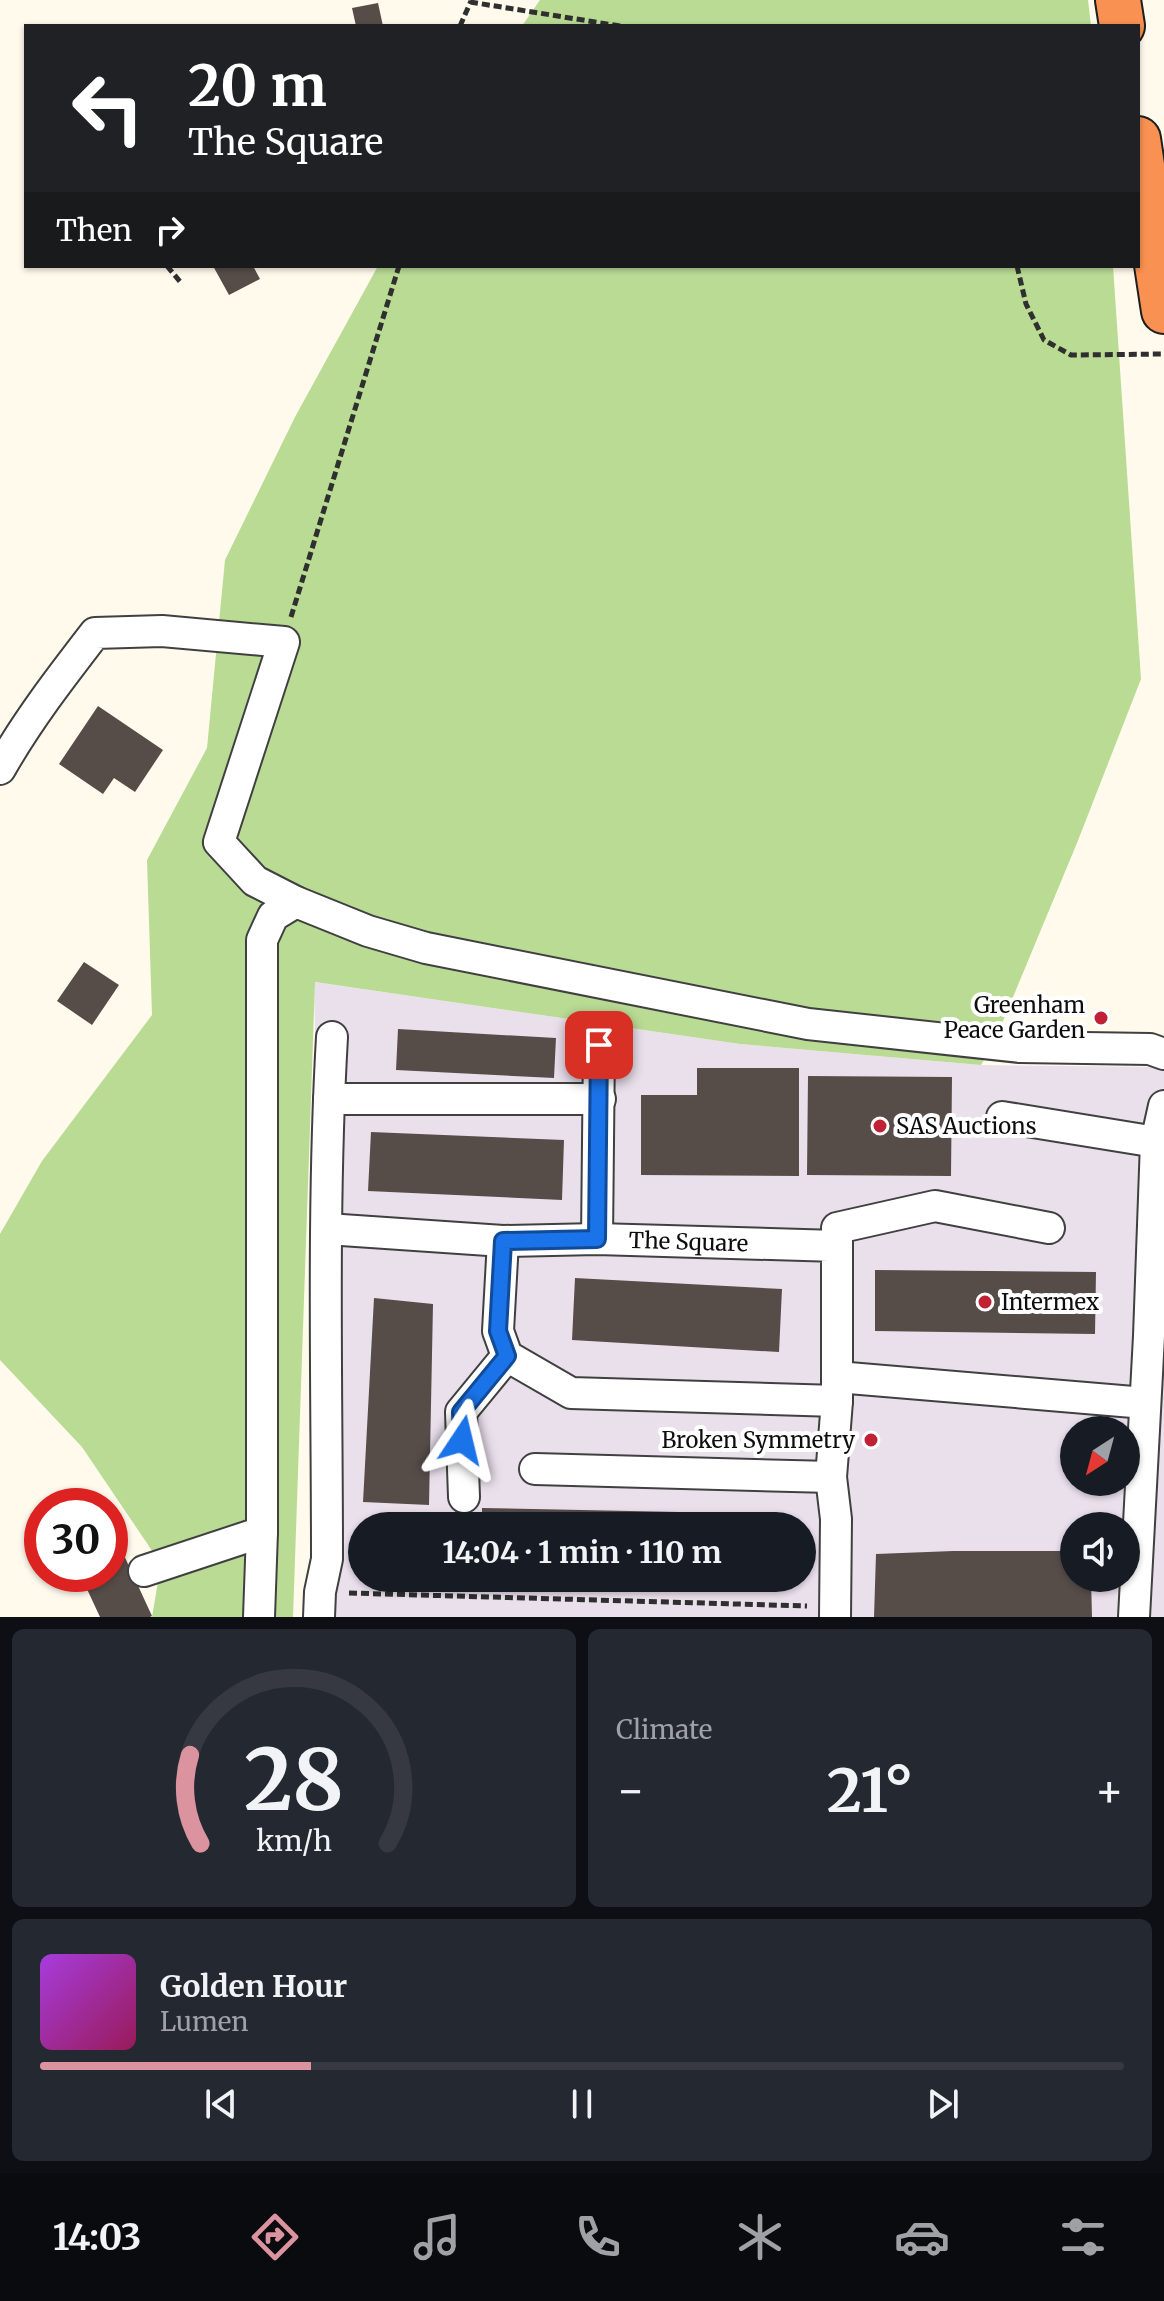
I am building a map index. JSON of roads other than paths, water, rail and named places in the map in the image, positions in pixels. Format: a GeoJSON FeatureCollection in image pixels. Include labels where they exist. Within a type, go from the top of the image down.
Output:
{"type":"FeatureCollection","features":[{"type":"Feature","properties":{"kind":"highway"},"geometry":{"type":"LineString","coordinates":[[1118,0],[1122,24]]}},
{"type":"Feature","properties":{"kind":"highway"},"geometry":{"type":"LineString","coordinates":[[1140,152],[1164,311]]}},
{"type":"Feature","properties":{"kind":"street"},"geometry":{"type":"LineString","coordinates":[[0,769],[57,682],[95,633],[162,631],[284,642],[219,842],[255,881],[296,902],[368,931],[426,948],[808,1024],[1020,1047],[1150,1049],[1164,1054]]}},
{"type":"Feature","properties":{"kind":"street"},"geometry":{"type":"LineString","coordinates":[[259,1617],[262,1532],[262,940],[273,916],[296,902]]}},
{"type":"Feature","properties":{"kind":"street"},"geometry":{"type":"LineString","coordinates":[[320,1605],[327,1559],[327,1229],[332,1037]]}},
{"type":"Feature","properties":{"kind":"street"},"geometry":{"type":"LineString","coordinates":[[597,1239],[599,1045]]}},
{"type":"Feature","properties":{"kind":"street"},"geometry":{"type":"LineString","coordinates":[[329,1099],[600,1099]]}},
{"type":"Feature","properties":{"kind":"street"},"geometry":{"type":"LineString","coordinates":[[1134,1617],[1145,1403],[1156,1336],[1156,1142],[1164,1106]]}},
{"type":"Feature","properties":{"kind":"street"},"geometry":{"type":"LineString","coordinates":[[1002,1117],[1156,1142]]}},
{"type":"Feature","properties":{"kind":"street"},"geometry":{"type":"LineString","coordinates":[[835,1612],[836,1519],[831,1477],[837,1389],[837,1228],[935,1206],[1049,1228]]}},
{"type":"Feature","properties":{"kind":"street","name":"The Square"},"geometry":{"type":"LineString","coordinates":[[327,1229],[503,1241],[597,1239],[837,1246]]}},
{"type":"Feature","properties":{"kind":"street"},"geometry":{"type":"LineString","coordinates":[[503,1241],[498,1331],[507,1356],[571,1393],[837,1389],[1145,1403]]}},
{"type":"Feature","properties":{"kind":"street"},"geometry":{"type":"LineString","coordinates":[[464,1497],[461,1412],[507,1356]]}},
{"type":"Feature","properties":{"kind":"street"},"geometry":{"type":"LineString","coordinates":[[535,1469],[831,1477]]}},
{"type":"Feature","properties":{"kind":"street"},"geometry":{"type":"LineString","coordinates":[[144,1571],[262,1532]]}},
{"type":"Feature","properties":{"kind":"place","name":"Greenham Peace Garden"},"geometry":{"type":"Point","coordinates":[1101,1018]}},
{"type":"Feature","properties":{"kind":"place","name":"SAS Auctions"},"geometry":{"type":"Point","coordinates":[880,1126]}},
{"type":"Feature","properties":{"kind":"place","name":"Intermex"},"geometry":{"type":"Point","coordinates":[985,1302]}},
{"type":"Feature","properties":{"kind":"place","name":"Broken Symmetry"},"geometry":{"type":"Point","coordinates":[871,1440]}}]}
